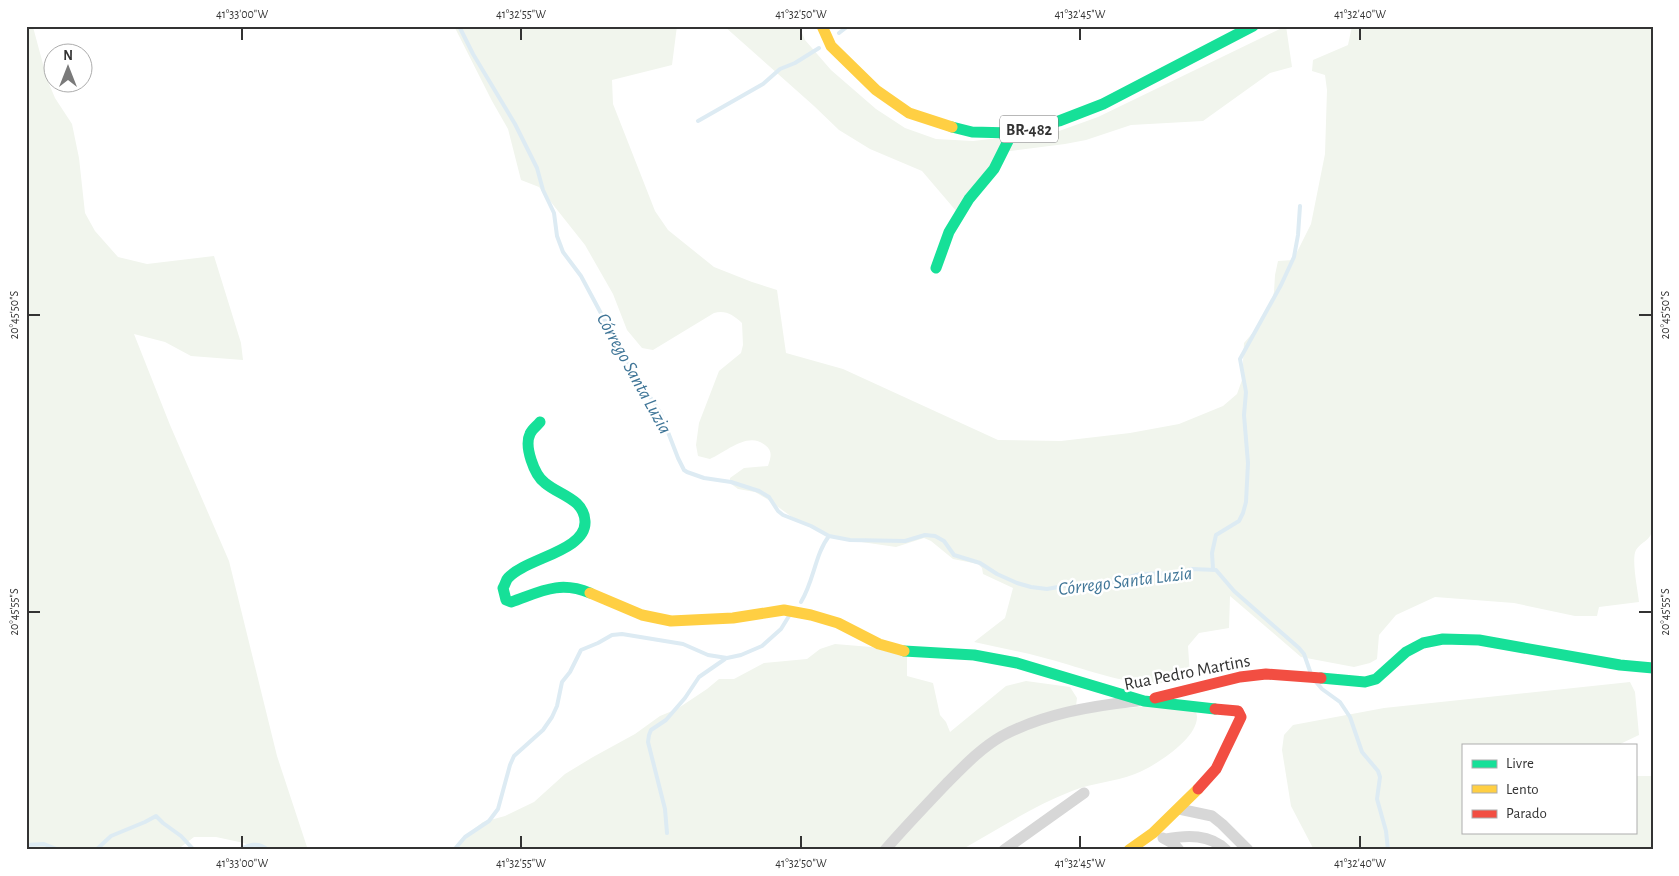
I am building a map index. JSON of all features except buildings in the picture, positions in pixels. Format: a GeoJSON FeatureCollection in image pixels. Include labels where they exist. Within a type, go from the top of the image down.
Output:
{"type":"FeatureCollection","features":[{"type":"Feature","properties":{"kind":"main road","name":"BR-482"},"geometry":{"type":"LineString","coordinates":[[822,26],[832,46],[853,69],[876,90],[909,113],[940,124],[972,132],[1012,133],[1059,121],[1102,104],[1253,26]]}},
{"type":"Feature","properties":{"kind":"main road"},"geometry":{"type":"LineString","coordinates":[[936,268],[949,232],[968,199],[994,169],[1012,133]]}},
{"type":"Feature","properties":{"kind":"main road"},"geometry":{"type":"LineString","coordinates":[[540,422],[529,434],[528,442],[537,474],[543,482],[577,502],[582,511],[585,528],[580,538],[571,544],[517,570],[507,580],[502,589],[502,595],[506,600],[511,602],[552,588],[568,586],[642,614],[671,620],[733,618],[784,610],[811,614],[838,623],[879,644],[899,650],[924,654],[962,654],[1017,663],[1144,701],[1238,711],[1241,717],[1216,769],[1179,809],[1153,833],[1129,850]]}},
{"type":"Feature","properties":{"kind":"main road","name":"Rua Pedro Martins"},"geometry":{"type":"LineString","coordinates":[[1144,701],[1240,677],[1266,674],[1364,682],[1376,678],[1406,652],[1423,643],[1443,639],[1479,640],[1620,665],[1653,668]]}},
{"type":"Feature","properties":{"kind":"street","name":"Rua Pedro Martins"},"geometry":{"type":"LineString","coordinates":[[885,850],[976,755],[1000,737],[1026,724],[1050,716],[1106,705],[1144,701]]}},
{"type":"Feature","properties":{"kind":"street"},"geometry":{"type":"LineString","coordinates":[[1004,850],[1084,793]]}},
{"type":"Feature","properties":{"kind":"street"},"geometry":{"type":"LineString","coordinates":[[1179,809],[1212,816],[1248,850]]}},
{"type":"Feature","properties":{"kind":"street"},"geometry":{"type":"LineString","coordinates":[[1153,833],[1166,839],[1179,850]]}},
{"type":"Feature","properties":{"kind":"street"},"geometry":{"type":"LineString","coordinates":[[1166,839],[1196,836],[1212,841],[1226,850]]}},
{"type":"Feature","properties":{"kind":"shaded area"},"geometry":{"type":"Polygon","coordinates":[[[26,26],[33,27],[42,60],[42,92],[52,92],[72,124],[79,158],[85,213],[95,231],[118,257],[147,264],[214,256],[241,343],[243,360],[191,356],[165,342],[134,334],[170,425],[229,561],[277,756],[308,850],[259,850],[244,843],[216,837],[194,837],[177,850],[26,850],[26,26]]]}},
{"type":"Feature","properties":{"kind":"shaded area"},"geometry":{"type":"Polygon","coordinates":[[[454,26],[677,26],[672,65],[612,80],[613,104],[655,211],[668,230],[714,267],[777,290],[786,353],[843,369],[998,440],[1061,441],[1130,433],[1179,424],[1223,406],[1237,394],[1242,380],[1244,343],[1256,329],[1270,307],[1278,261],[1293,260],[1311,224],[1325,154],[1327,90],[1325,75],[1312,71],[1313,60],[1348,45],[1352,26],[1653,26],[1653,528],[1650,536],[1636,550],[1635,554],[1634,568],[1639,602],[1599,607],[1597,616],[1575,616],[1514,603],[1435,597],[1396,615],[1379,635],[1377,659],[1354,667],[1301,657],[1230,596],[1229,628],[1199,633],[1188,646],[1190,676],[1154,683],[1116,678],[1033,655],[974,642],[1005,618],[1013,588],[983,574],[982,568],[978,564],[953,559],[931,541],[924,538],[896,547],[834,538],[792,517],[755,492],[738,489],[730,483],[730,478],[744,468],[768,466],[770,452],[768,447],[758,441],[744,441],[710,459],[698,456],[696,445],[699,423],[719,371],[741,353],[743,345],[742,323],[729,314],[722,312],[714,313],[653,350],[642,348],[627,330],[613,294],[585,245],[539,187],[521,180],[508,129],[454,26]]]}},
{"type":"Feature","properties":{"kind":"shaded area"},"geometry":{"type":"Polygon","coordinates":[[[724,26],[799,26],[805,40],[831,70],[876,109],[905,128],[936,139],[973,141],[1059,131],[1098,117],[1286,26],[1292,67],[1270,73],[1203,121],[1131,125],[1086,140],[1003,152],[957,212],[922,171],[870,149],[839,130],[724,26]]]}},
{"type":"Feature","properties":{"kind":"shaded area"},"geometry":{"type":"Polygon","coordinates":[[[835,644],[871,647],[907,655],[907,676],[933,683],[940,715],[946,722],[950,732],[1006,686],[1026,681],[1070,687],[1077,698],[1076,706],[1130,708],[1154,705],[1194,706],[1197,717],[1190,735],[1163,759],[1127,777],[1080,788],[1058,797],[1029,811],[961,850],[452,850],[461,839],[483,822],[505,816],[534,802],[565,774],[635,734],[660,716],[677,709],[719,679],[734,679],[764,663],[807,659],[820,649],[835,644]]]}},
{"type":"Feature","properties":{"kind":"shaded area"},"geometry":{"type":"Polygon","coordinates":[[[1630,682],[1635,692],[1639,735],[1620,744],[1462,744],[1462,834],[1636,834],[1636,776],[1653,776],[1653,850],[1314,850],[1291,806],[1282,750],[1284,735],[1293,725],[1384,708],[1630,682]]]}},
{"type":"Feature","properties":{"kind":"waterway","name":"Córrego Santa Luzia"},"geometry":{"type":"LineString","coordinates":[[459,26],[473,54],[515,124],[537,168],[543,190],[554,213],[557,236],[563,252],[581,276],[626,360],[661,414],[684,470],[704,478],[731,482],[759,491],[769,497],[783,515],[811,526],[829,536],[850,540],[905,541],[925,535],[935,536],[944,541],[954,555],[980,563],[997,574],[1031,587],[1047,589],[1069,585],[1107,584],[1140,574],[1180,573],[1192,569],[1216,570],[1234,591],[1299,648],[1304,654],[1311,674]]}},
{"type":"Feature","properties":{"kind":"waterway"},"geometry":{"type":"LineString","coordinates":[[839,33],[848,26]]}},
{"type":"Feature","properties":{"kind":"waterway"},"geometry":{"type":"LineString","coordinates":[[698,121],[763,84],[780,69],[795,63],[819,48]]}},
{"type":"Feature","properties":{"kind":"waterway"},"geometry":{"type":"LineString","coordinates":[[1213,569],[1212,553],[1216,535],[1239,521],[1246,502],[1248,463],[1244,415],[1246,392],[1240,359],[1281,285],[1294,257],[1300,206]]}},
{"type":"Feature","properties":{"kind":"waterway"},"geometry":{"type":"LineString","coordinates":[[801,602],[824,543],[829,536]]}},
{"type":"Feature","properties":{"kind":"waterway"},"geometry":{"type":"LineString","coordinates":[[454,850],[465,837],[489,821],[498,809],[514,756],[543,730],[552,717],[557,706],[562,682],[570,672],[581,650],[612,635],[622,634],[683,644],[708,655],[727,658],[741,655],[762,646],[781,629],[789,616]]}},
{"type":"Feature","properties":{"kind":"waterway"},"geometry":{"type":"LineString","coordinates":[[667,833],[665,809],[648,742],[649,735],[651,730],[666,720],[685,698],[699,677],[725,659]]}},
{"type":"Feature","properties":{"kind":"waterway","name":"Córrego Santa Luzia"},"geometry":{"type":"LineString","coordinates":[[1316,682],[1322,689],[1340,702],[1350,717],[1362,752],[1378,771],[1380,777],[1377,799],[1386,831],[1388,850]]}},
{"type":"Feature","properties":{"kind":"waterway"},"geometry":{"type":"LineString","coordinates":[[96,850],[111,836],[156,816],[181,836],[194,850]]}},
{"type":"Feature","properties":{"kind":"waterway"},"geometry":{"type":"LineString","coordinates":[[26,845],[44,844],[59,850]]}},
{"type":"Feature","properties":{"kind":"waterway"},"geometry":{"type":"LineString","coordinates":[[238,850],[250,845],[261,846],[268,850]]}},
{"type":"Feature","properties":{"kind":"traffic: fast"},"geometry":{"type":"LineString","coordinates":[[952,127],[972,132],[1012,133],[1059,121],[1103,104],[1253,26]]}},
{"type":"Feature","properties":{"kind":"traffic: fast"},"geometry":{"type":"LineString","coordinates":[[936,268],[949,232],[969,199],[994,169],[1012,133]]}},
{"type":"Feature","properties":{"kind":"traffic: fast"},"geometry":{"type":"LineString","coordinates":[[540,422],[531,432],[528,439],[529,453],[537,474],[545,483],[576,502],[584,514],[585,521],[583,531],[576,540],[566,547],[517,571],[508,578],[503,588],[506,600],[511,602],[541,591],[559,587],[579,589],[590,593]]}},
{"type":"Feature","properties":{"kind":"traffic: fast"},"geometry":{"type":"LineString","coordinates":[[1321,678],[1365,682],[1376,679],[1406,652],[1423,643],[1443,639],[1479,640],[1620,665],[1653,668]]}},
{"type":"Feature","properties":{"kind":"traffic: fast"},"geometry":{"type":"LineString","coordinates":[[904,651],[974,655],[1017,663],[1144,701],[1215,709]]}},
{"type":"Feature","properties":{"kind":"traffic: slow"},"geometry":{"type":"LineString","coordinates":[[822,26],[831,46],[876,90],[909,113],[952,127]]}},
{"type":"Feature","properties":{"kind":"traffic: slow"},"geometry":{"type":"LineString","coordinates":[[590,593],[642,615],[671,621],[733,618],[784,610],[838,623],[879,644],[904,651]]}},
{"type":"Feature","properties":{"kind":"traffic: slow"},"geometry":{"type":"LineString","coordinates":[[1129,850],[1153,833],[1198,789]]}},
{"type":"Feature","properties":{"kind":"traffic: jam"},"geometry":{"type":"LineString","coordinates":[[1155,698],[1240,677],[1266,674],[1321,678]]}},
{"type":"Feature","properties":{"kind":"traffic: jam"},"geometry":{"type":"LineString","coordinates":[[1198,789],[1216,769],[1241,717],[1238,711],[1215,709]]}}]}
